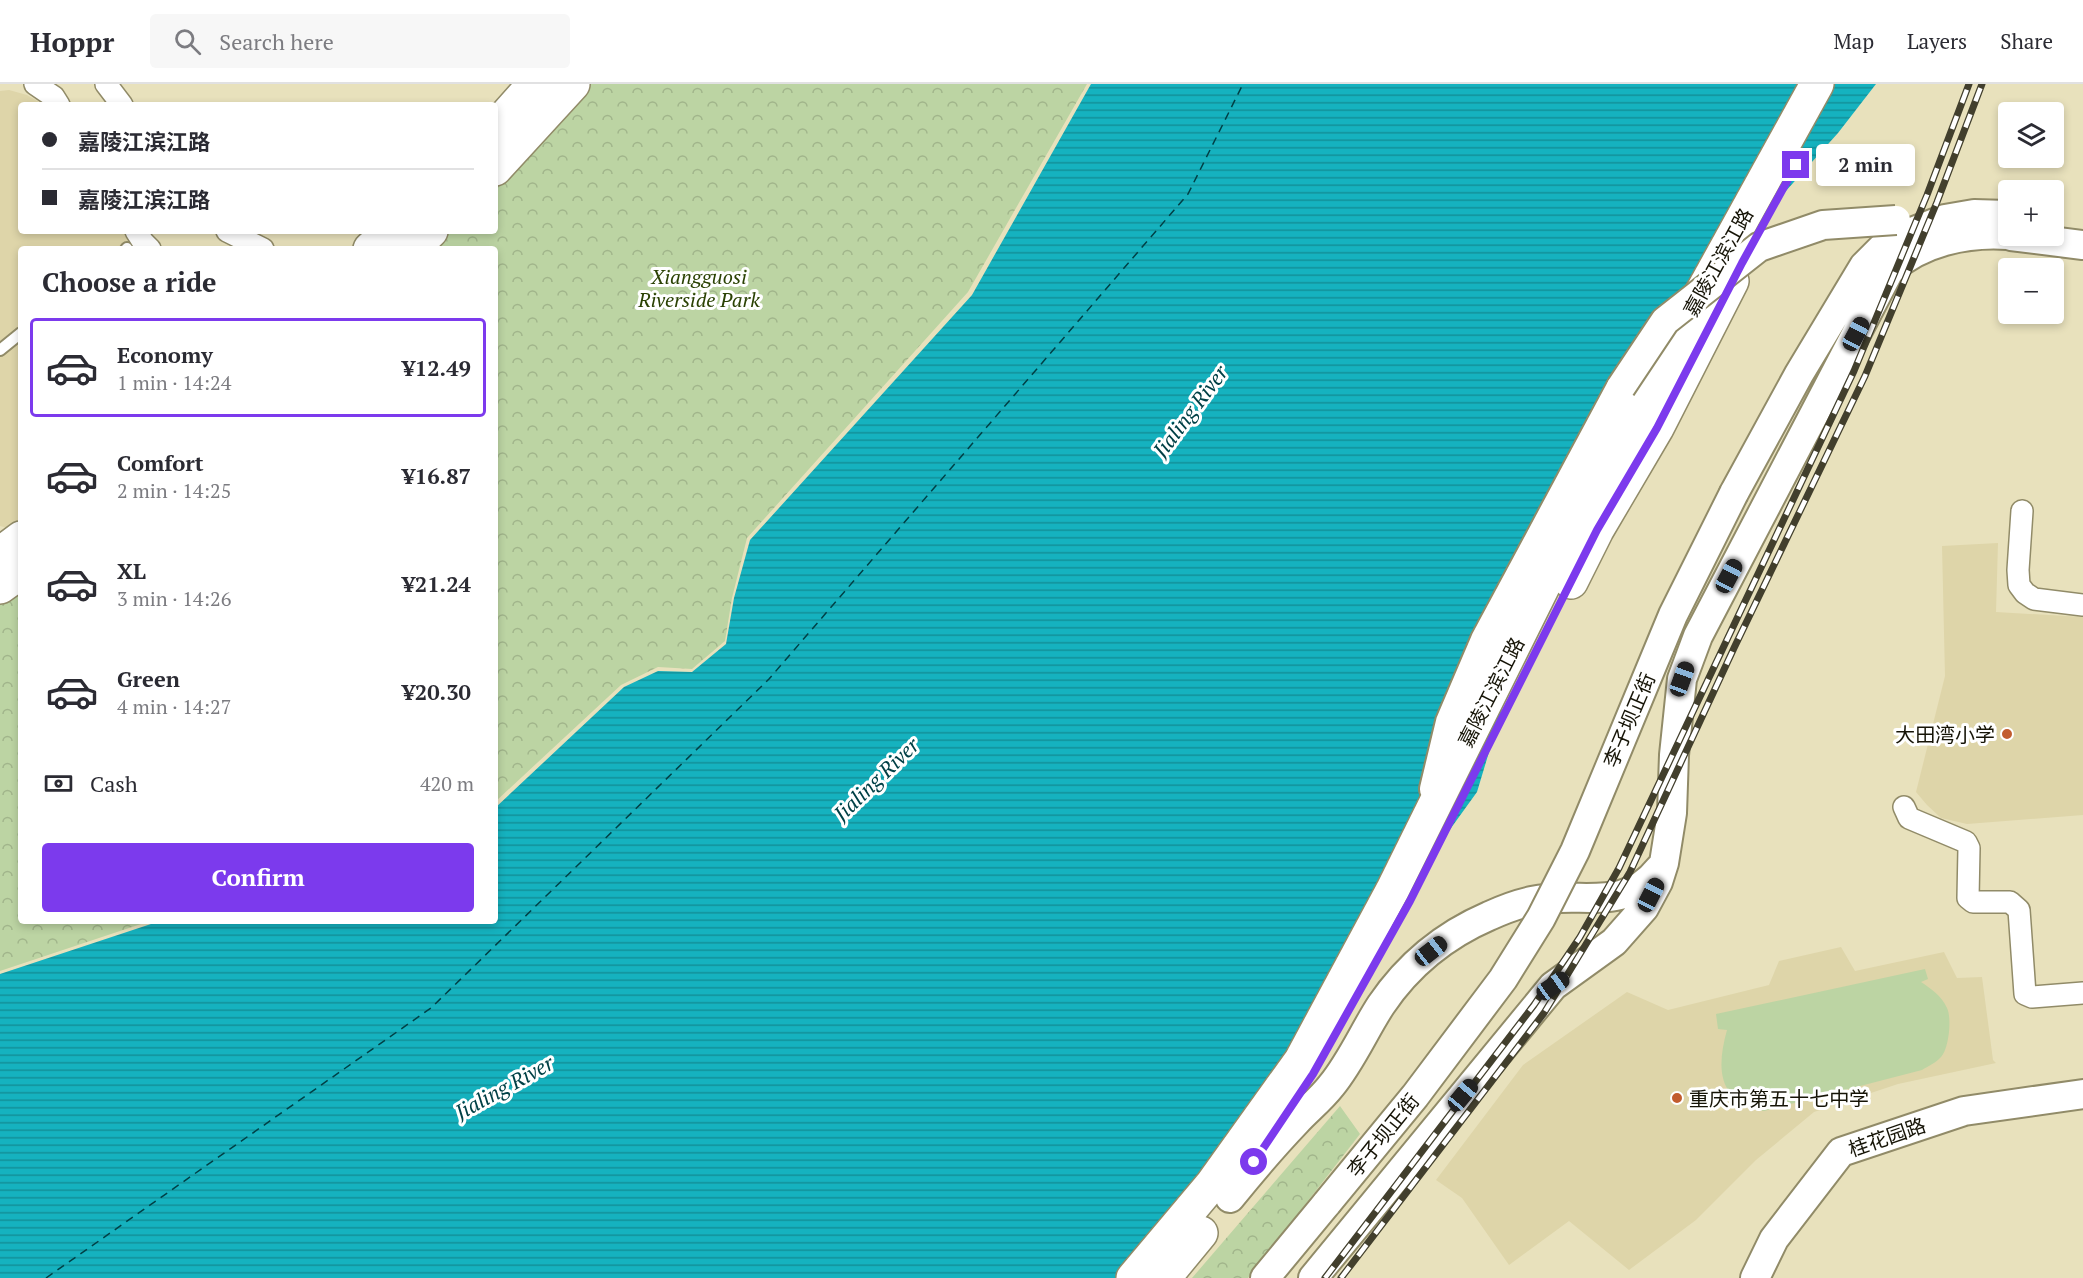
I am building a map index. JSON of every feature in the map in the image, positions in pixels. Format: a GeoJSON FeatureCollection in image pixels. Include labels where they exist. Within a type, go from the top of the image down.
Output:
{"type":"FeatureCollection","features":[{"type":"Feature","properties":{"kind":"main road"},"geometry":{"type":"LineString","coordinates":[[498,125],[534,84]]}},
{"type":"Feature","properties":{"kind":"main road"},"geometry":{"type":"LineString","coordinates":[[498,166],[573,84]]}},
{"type":"Feature","properties":{"kind":"main road","name":"嘉陵江滨江路"},"geometry":{"type":"LineString","coordinates":[[1133,1278],[1212,1184],[1301,1060],[1393,889],[1577,518],[1817,84]]}},
{"type":"Feature","properties":{"kind":"main road","name":"嘉陵江滨江路"},"geometry":{"type":"LineString","coordinates":[[1164,1278],[1230,1198],[1313,1074],[1410,901],[1597,530],[1657,428],[1742,263],[1839,84]]}},
{"type":"Feature","properties":{"kind":"main road"},"geometry":{"type":"LineString","coordinates":[[1426,819],[1450,722],[1485,640],[1621,387],[1665,321],[1759,248],[1823,225],[1974,214]]}},
{"type":"Feature","properties":{"kind":"main road","name":"李子坝正街"},"geometry":{"type":"LineString","coordinates":[[1265,1278],[1415,1096],[1503,979],[1541,918],[1575,851],[1673,615],[1734,493],[1799,374],[1864,266],[1889,241],[1945,219],[1974,214],[1998,215]]}},
{"type":"Feature","properties":{"kind":"main road","name":"李子坝正街"},"geometry":{"type":"LineString","coordinates":[[2064,227],[2082,239]]}},
{"type":"Feature","properties":{"kind":"main road"},"geometry":{"type":"LineString","coordinates":[[373,246],[387,234]]}},
{"type":"Feature","properties":{"kind":"main road"},"geometry":{"type":"LineString","coordinates":[[415,246],[428,234]]}},
{"type":"Feature","properties":{"kind":"main road","name":"李子坝正街"},"geometry":{"type":"LineString","coordinates":[[1313,1278],[1553,986],[1614,942],[1644,908],[1658,882],[1664,863],[1672,813],[1674,755],[1682,679],[1698,636],[1889,271],[1900,260],[1929,246],[1967,235],[1998,234]]}},
{"type":"Feature","properties":{"kind":"main road","name":"李子坝正街"},"geometry":{"type":"LineString","coordinates":[[2064,238],[2082,239]]}},
{"type":"Feature","properties":{"kind":"main road"},"geometry":{"type":"LineString","coordinates":[[0,554],[18,540]]}},
{"type":"Feature","properties":{"kind":"main road"},"geometry":{"type":"LineString","coordinates":[[0,587],[18,574]]}},
{"type":"Feature","properties":{"kind":"main road"},"geometry":{"type":"LineString","coordinates":[[1230,1198],[1296,1121],[1331,1086],[1382,1004],[1414,964],[1448,938],[1489,916],[1532,901],[1625,896],[1648,882],[1664,863]]}},
{"type":"Feature","properties":{"kind":"main road","name":"桂花园路"},"geometry":{"type":"LineString","coordinates":[[1755,1278],[1774,1239],[1841,1152],[1964,1111],[2083,1094]]}},
{"type":"Feature","properties":{"kind":"street"},"geometry":{"type":"LineString","coordinates":[[35,84],[57,102]]}},
{"type":"Feature","properties":{"kind":"street"},"geometry":{"type":"LineString","coordinates":[[106,84],[120,102]]}},
{"type":"Feature","properties":{"kind":"street"},"geometry":{"type":"LineString","coordinates":[[233,234],[257,246]]}},
{"type":"Feature","properties":{"kind":"street"},"geometry":{"type":"LineString","coordinates":[[129,243],[143,242],[147,246]]}},
{"type":"Feature","properties":{"kind":"street"},"geometry":{"type":"LineString","coordinates":[[2022,511],[2019,585],[2034,599],[2083,604]]}},
{"type":"Feature","properties":{"kind":"street"},"geometry":{"type":"LineString","coordinates":[[1904,807],[1909,818],[1966,842],[1969,848],[1968,897],[1973,902],[2010,902],[2019,910],[2025,994],[2032,998],[2083,993]]}},
{"type":"Feature","properties":{"kind":"lane"},"geometry":{"type":"LineString","coordinates":[[0,350],[18,335]]}},
{"type":"Feature","properties":{"kind":"shaded area"},"geometry":{"type":"Polygon","coordinates":[[[9,90],[27,95],[39,102],[18,102],[18,234],[126,234],[133,246],[18,246],[18,528],[15,530],[0,526],[0,91],[9,90]]]}},
{"type":"Feature","properties":{"kind":"shaded area","name":"大田湾小学"},"geometry":{"type":"Polygon","coordinates":[[[1998,543],[1996,612],[2083,617],[2083,815],[1967,824],[1941,818],[1916,792],[1945,676],[1942,546],[1998,543]]]}},
{"type":"Feature","properties":{"kind":"shaded area","name":"重庆市第五十七中学"},"geometry":{"type":"Polygon","coordinates":[[[1841,947],[1855,971],[1944,952],[1957,978],[1982,977],[1993,1060],[1996,1063],[1898,1084],[1814,1112],[1756,1160],[1696,1220],[1629,1270],[1569,1221],[1509,1265],[1462,1198],[1436,1180],[1523,1065],[1627,992],[1668,1010],[1769,985],[1779,961],[1841,947]]]}},
{"type":"Feature","properties":{"kind":"green space","name":"Xiangguosi Riverside Park"},"geometry":{"type":"Polygon","coordinates":[[[588,84],[1087,84],[968,292],[747,538],[732,598],[725,641],[692,669],[658,667],[621,685],[498,799],[498,246],[428,246],[441,234],[498,234],[498,179],[588,84]]]}},
{"type":"Feature","properties":{"kind":"green space"},"geometry":{"type":"Polygon","coordinates":[[[18,588],[18,924],[141,924],[0,971],[0,601],[18,588]]]}},
{"type":"Feature","properties":{"kind":"green space"},"geometry":{"type":"Polygon","coordinates":[[[1925,969],[1928,979],[1921,982],[1936,993],[1949,1013],[1946,1047],[1941,1057],[1934,1063],[1922,1070],[1764,1111],[1737,1100],[1729,1092],[1722,1071],[1727,1030],[1718,1029],[1716,1014],[1925,969]]]}},
{"type":"Feature","properties":{"kind":"green space"},"geometry":{"type":"Polygon","coordinates":[[[1340,1106],[1360,1134],[1248,1278],[1192,1278],[1340,1106]]]}},
{"type":"Feature","properties":{"kind":"water","name":"Jialing River"},"geometry":{"type":"Polygon","coordinates":[[[1091,84],[1876,84],[1838,133],[1593,406],[1477,792],[1205,1169],[1130,1278],[0,1278],[0,974],[151,924],[498,924],[498,805],[624,687],[658,671],[692,672],[726,644],[734,598],[750,540],[972,295],[1091,84]]]}},
{"type":"Feature","properties":{"kind":"ferry route"},"geometry":{"type":"LineString","coordinates":[[46,1278],[431,1008],[769,679],[1188,194],[1243,84]]}},
{"type":"Feature","properties":{"kind":"railway"},"geometry":{"type":"LineString","coordinates":[[1325,1278],[1534,1005],[1580,937],[1619,868],[1854,371],[1927,195],[1969,84]]}},
{"type":"Feature","properties":{"kind":"railway"},"geometry":{"type":"LineString","coordinates":[[1341,1278],[1544,1013],[1630,872],[1734,648],[1865,376],[1937,202],[1982,84]]}},
{"type":"Feature","properties":{"kind":"place","name":"大田湾小学"},"geometry":{"type":"Point","coordinates":[2007,734]}},
{"type":"Feature","properties":{"kind":"place","name":"重庆市第五十七中学"},"geometry":{"type":"Point","coordinates":[1677,1098]}},
{"type":"Feature","properties":{"kind":"route"},"geometry":{"type":"LineString","coordinates":[[1254,1162],[1313,1074],[1410,901],[1597,530],[1657,428],[1742,263],[1796,165]]}}]}
